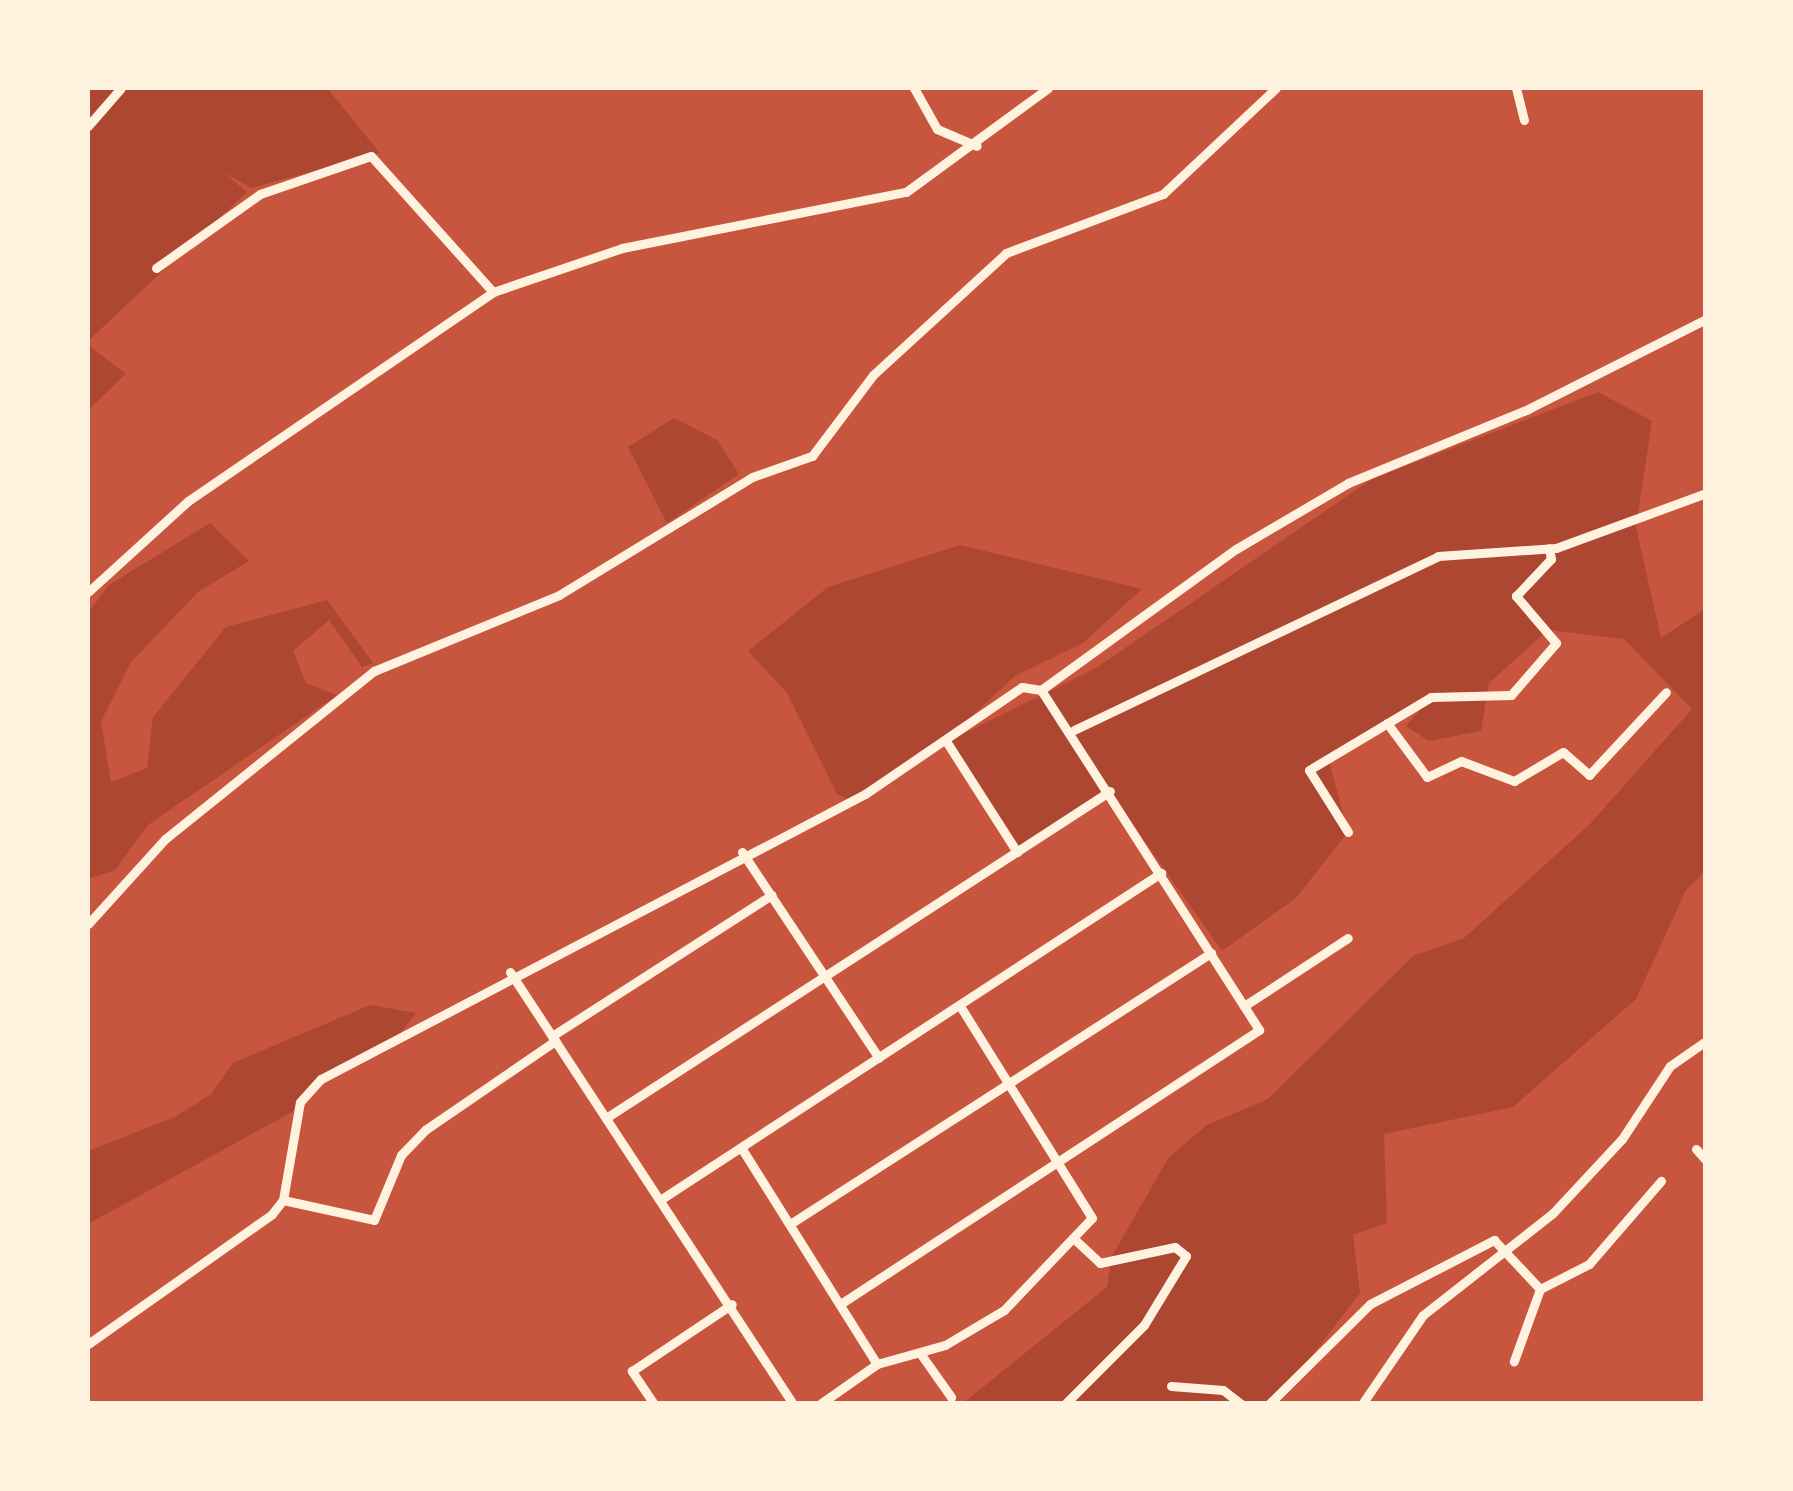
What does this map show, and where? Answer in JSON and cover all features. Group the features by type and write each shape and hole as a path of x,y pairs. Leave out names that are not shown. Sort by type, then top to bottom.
{"street":[{"path":"88,126 121,88"},
{"path":"914,88 937,129 977,146"},
{"path":"88,592 188,501 493,292 622,248 906,192 977,146 1048,88"},
{"path":"88,924 165,840 374,671 559,594 752,477 812,456 873,375 1006,253 1163,194 1276,88"},
{"path":"1516,88 1524,120"},
{"path":"156,268 260,194 371,156 493,292"},
{"path":"1041,690 1236,549 1348,482 1528,409 1706,319"},
{"path":"1074,730 1438,556 1550,548 1706,493"},
{"path":"1348,832 1309,770 1431,697 1512,696 1556,643 1516,596 1551,559 1550,548"},
{"path":"88,1344 283,1200 300,1102 320,1079 510,972 742,852 865,794 1022,687 1041,690 1074,730 1258,1030 842,1304"},
{"path":"1387,723 1427,778 1462,761 1514,781 1563,752 1589,775 1666,692"},
{"path":"946,741 1016,852"},
{"path":"609,1116 826,972 1110,792"},
{"path":"742,852 826,972 879,1058"},
{"path":"663,1198 1161,874"},
{"path":"283,1200 374,1220 402,1155 424,1130 554,1038 772,895"},
{"path":"1244,1006 1348,938"},
{"path":"790,1224 1211,953"},
{"path":"510,972 663,1198 793,1404"},
{"path":"820,1404 878,1364 920,1352 1004,1310 1092,1218 960,1006"},
{"path":"1362,1404 1422,1315 1594,1173 1670,1066 1706,1040"},
{"path":"742,1149 878,1364"},
{"path":"1696,1149 1706,1160"},
{"path":"1514,1361 1540,1289 1589,1264 1661,1182"},
{"path":"1066,1404 1144,1325 1186,1256 1175,1247 1100,1264 1073,1238"},
{"path":"1269,1404 1370,1304 1494,1240 1540,1289"},
{"path":"654,1404 632,1370 732,1304"},
{"path":"920,1352 951,1397"},
{"path":"1171,1386 1223,1390 1241,1404"}],"shaded area":[{"path":"88,88 327,88 380,153 251,188 223,172 247,192 88,341"},
{"path":"88,345 126,374 88,410"},
{"path":"1598,392 1652,421 1636,527 1661,638 1705,609 1705,872 1686,890 1636,999 1513,1107 1384,1134 1387,1223 1353,1235 1360,1293 1276,1403 963,1403 1107,1287 1112,1256 1169,1157 1207,1125 1268,1099 1413,956 1464,938 1590,824 1692,709 1624,639 1548,630 1489,683 1481,731 1429,741 1406,726 1428,701 1329,761 1348,832 1296,898 1222,951 1110,792 1019,847 947,742 1096,668 1372,479"},
{"path":"674,418 717,440 739,474 667,523 628,447"},
{"path":"210,523 249,561 198,592 131,662 101,721 111,782 147,768 153,717 226,627 327,600 373,663 362,667 329,620 293,651 306,683 337,695 148,825 115,870 88,879 88,613 109,585"},
{"path":"960,545 1142,589 1083,643 1015,676 943,743 848,799 837,794 787,693 748,651 828,587"},
{"path":"370,1005 416,1013 390,1047 313,1088 292,1112 88,1224 88,1151 175,1117 211,1094 233,1063"}]}
